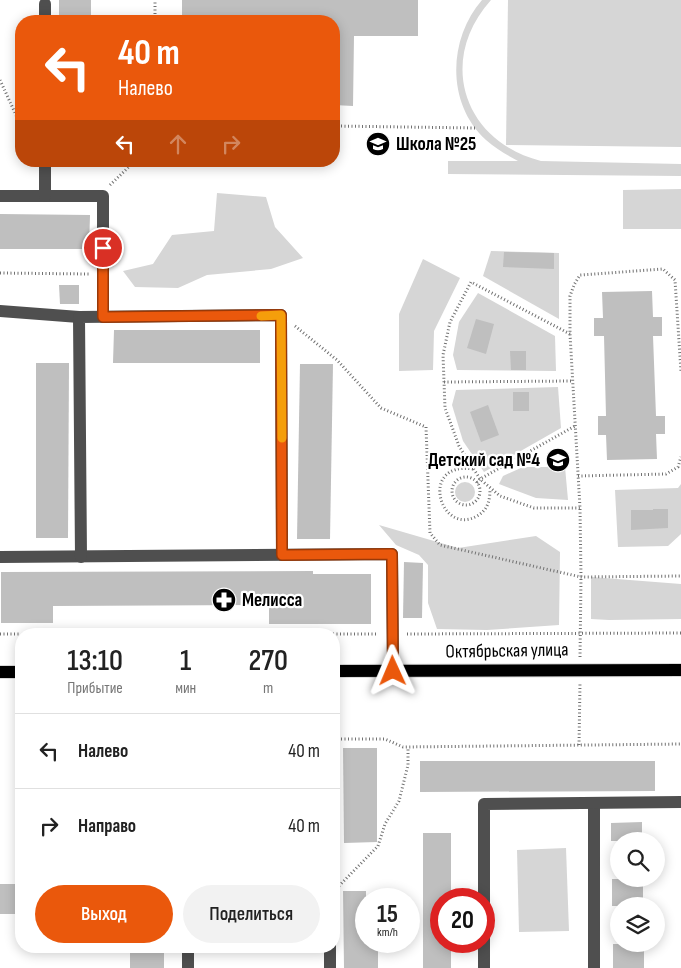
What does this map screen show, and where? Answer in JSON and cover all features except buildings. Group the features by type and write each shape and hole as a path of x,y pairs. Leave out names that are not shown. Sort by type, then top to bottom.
{"main road":[{"name":"Октябрьская улица","path":"340,671 681,670"},
{"path":"0,672 15,672"}],"lane":[{"path":"46,4 46,15"},
{"path":"45,167 45,196"},
{"path":"0,196 103,196 103,317"},
{"path":"0,310 79,317 281,315 282,555"},
{"path":"79,317 81,556"},
{"path":"0,557 392,554 393,671"},
{"path":"484,968 484,804 681,802"},
{"path":"594,803 594,968"},
{"path":"188,953 188,968"},
{"path":"330,953 330,968"}],"path":[{"path":"155,0 155,15"},
{"path":"0,80 15,113"},
{"path":"340,126 476,128"},
{"path":"100,196 129,167"},
{"path":"578,745 582,577 580,508 572,381 570,296 580,275 664,269 675,280 681,372"},
{"path":"0,273 93,274"},
{"path":"570,334 471,282 450,322 443,355 445,408 459,446 474,469 479,481 480,493 476,502 467,506 457,503 452,495 453,486 459,478 469,478 479,481 500,496 534,508 580,508"},
{"path":"281,315 337,360 381,408 426,427 430,533 440,545 582,577 681,576"},
{"path":"444,382 572,381"},
{"path":"479,481 575,426"},
{"path":"578,476 666,474 678,467 681,457"},
{"path":"474,469 463,467 452,470 444,478 439,488 440,500 445,510 454,516 465,519 476,517 485,510 490,500 490,489"},
{"path":"0,634 15,634"},
{"path":"340,739 385,739 403,747 681,744"},
{"path":"340,885 378,846 385,824 399,802 408,765 408,747"}],"shaded area":[{"path":"482,0 491,0 474,23 465,48 463,72 467,96 477,117 493,136 514,151 541,161 681,164 681,176 448,174 448,161 518,161 486,140 473,125 464,108 458,90 456,71 463,33 471,16"},
{"path":"508,0 681,0 681,147 506,145"},
{"path":"681,189 681,229 623,229 623,190"},
{"path":"217,193 266,197 275,227 303,258 271,269 207,275 178,288 135,287 123,271 153,264 172,235 214,231"},
{"path":"491,251 559,253 559,319 483,276"},
{"path":"423,259 460,278 434,331 433,370 399,371 399,314"},
{"path":"478,293 555,336 556,371 457,370 453,355 459,322"},
{"path":"558,387 561,428 484,472 463,441 452,405 456,390"},
{"path":"523,467 565,467 568,500 536,498 499,484 503,476"},
{"path":"465,482 472,485 475,492 472,499 465,502 458,499 455,492 458,485"},
{"path":"681,484 681,534 668,546 618,547 615,490 678,488"},
{"path":"379,525 458,548 536,536 560,552 559,625 487,630 437,629 428,603 428,565 419,555 396,545"},
{"path":"591,577 681,584 681,619 591,619"},
{"path":"566,848 569,931 519,932 517,850"}],"slow traffic":[{"path":"261,316 281,315 282,438"}],"place":[{"name":"Школа №25","path":"378,144"},
{"name":"Детский сад №4","path":"558,460"},
{"name":"Мелисса","path":"224,600"}],"route":[{"path":"103,248 103,317 281,315 282,555 392,554 393,671"}]}
